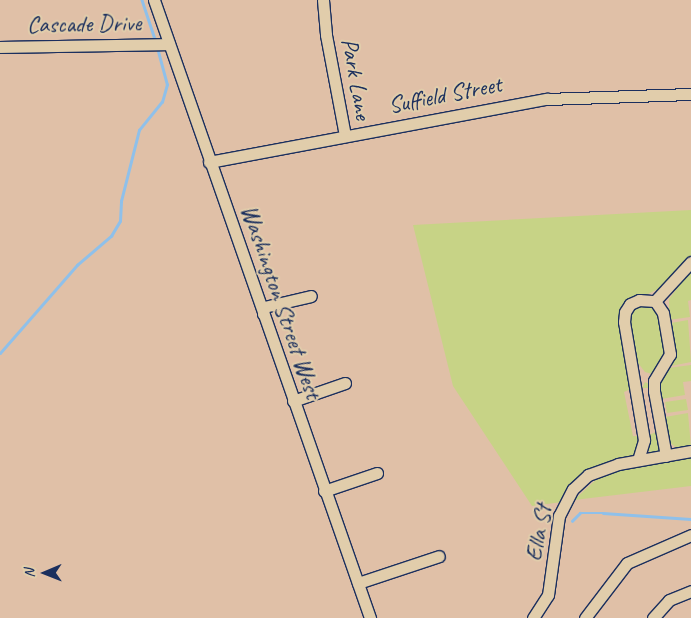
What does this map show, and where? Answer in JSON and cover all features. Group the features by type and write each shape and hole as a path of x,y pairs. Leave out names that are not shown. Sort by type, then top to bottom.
{"street":[{"name":"Washington Street West","path":"154,0 324,492 370,618"},
{"name":"Park Lane","path":"323,0 326,35 345,136"},
{"name":"Cascade Drive","path":"0,47 169,44"},
{"name":"Suffield Street","path":"209,162 547,98 691,94"},
{"path":"655,302 691,262"},
{"path":"263,314 264,306 311,296"},
{"path":"638,460 644,440 632,372 625,312 630,304 640,300 655,302 664,313 670,354 654,381 666,456"},
{"path":"632,372 654,381"},
{"path":"293,401 345,383"},
{"name":"Ella St","path":"533,618 548,595 558,523 567,497 580,482 597,470 638,460 691,451"},
{"path":"324,492 377,473"},
{"path":"585,618 627,563 691,536"},
{"path":"358,583 439,556"},
{"path":"653,618 669,600 691,591"}],"green space":[{"path":"691,210 691,260 666,285 626,305 631,389 624,392 633,436 639,436 640,448 633,457 618,459 562,502 532,506 453,386 413,225"},
{"path":"691,270 691,300 688,301 690,317 669,320 669,299"},
{"path":"640,304 656,306 666,349 652,374 645,372 634,358 628,321 631,310"},
{"path":"688,320 691,362 671,366 674,356 671,323"},
{"path":"691,365 691,381 683,382 685,395 661,399 659,382 668,368"},
{"path":"645,382 649,384 660,450 659,453 649,452 649,435 656,432 648,388 642,388"},
{"path":"686,399 688,410 667,413 665,402"},
{"path":"688,413 691,447 677,448 669,442 665,417"},
{"path":"691,457 691,486 574,500 600,476 620,469"}],"waterway":[{"path":"142,0 156,42"},
{"path":"0,353 77,265 111,236 120,221 121,201 139,130 162,102 167,85 157,47"},
{"path":"572,521 580,513 691,519"}]}
